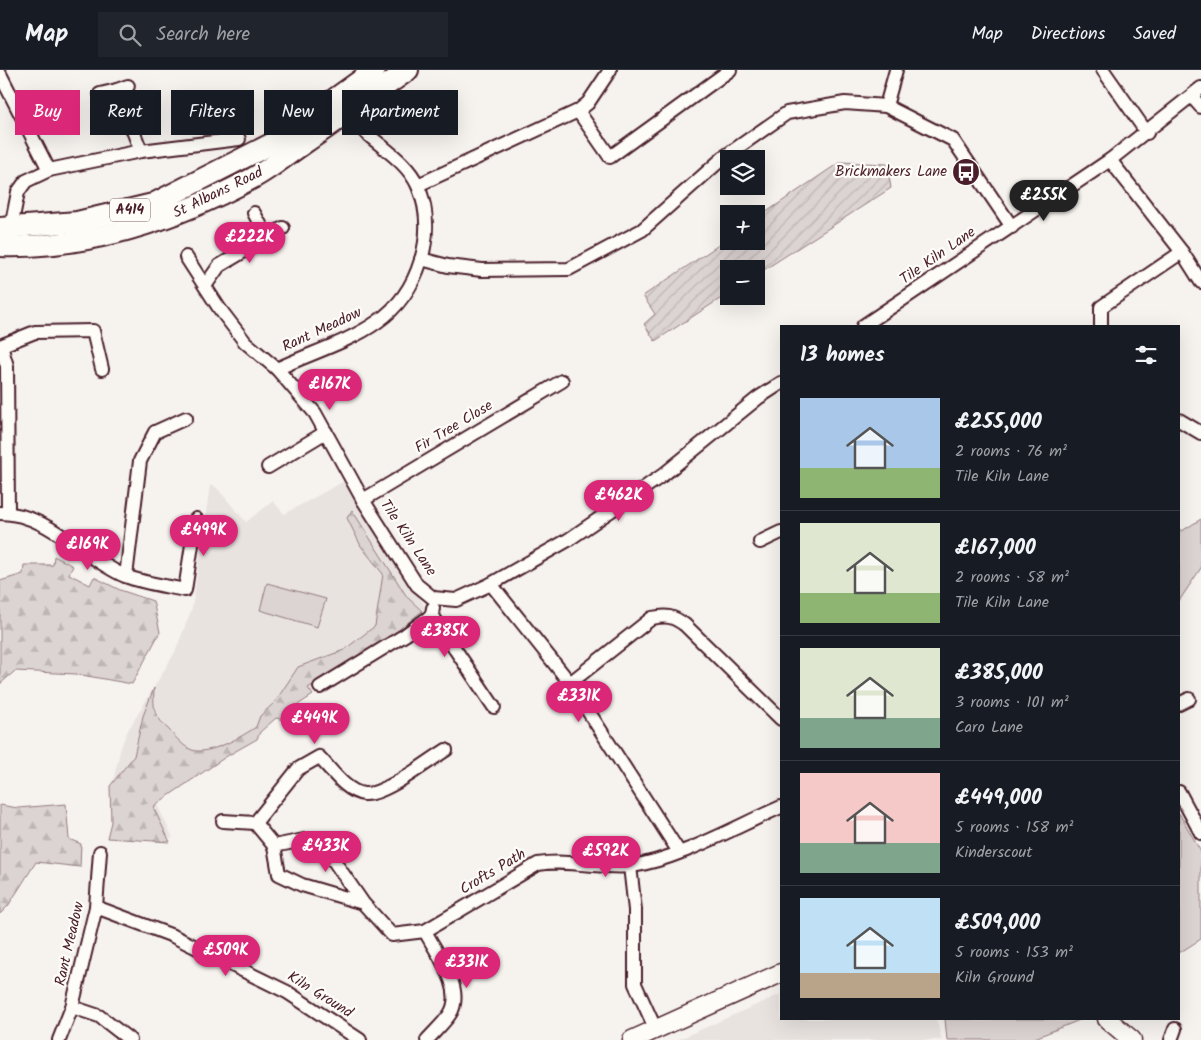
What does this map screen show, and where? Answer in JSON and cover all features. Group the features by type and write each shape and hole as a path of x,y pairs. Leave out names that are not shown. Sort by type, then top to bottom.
{"main road":[{"name":"St Albans Road","path":"332,100 375,70"},
{"name":"St Albans Road","path":"380,90 408,70"},
{"name":"St Albans Road","path":"0,246 77,242 117,234 158,221 254,178 342,117"},
{"name":"St Albans Road","path":"6,228 77,222 153,204 258,152 282,135"}],"street":[{"path":"418,185 578,111 588,103 610,70"},
{"path":"578,111 610,157 730,70"},
{"path":"886,106 896,70"},
{"path":"1102,70 1147,133"},
{"path":"0,74 50,170"},
{"path":"1196,92 1201,107"},
{"name":"Tile Kiln Lane","path":"865,325 1110,160 1147,133 1196,92"},
{"name":"Rant Meadow","path":"332,100 342,108"},
{"path":"421,259 448,266 482,270 569,269 642,230 724,157 786,113 845,104 886,106 953,140 1012,227"},
{"path":"136,135 141,152"},
{"name":"Rant Meadow","path":"277,368 350,337 377,322 392,309 408,290 421,259 426,221 418,185 399,160 369,135"},
{"path":"6,228 18,192 26,181 50,170 141,152 239,139"},
{"path":"1110,160 1182,252 1201,282"},
{"path":"254,214 268,237"},
{"path":"206,286 219,266 283,228"},
{"path":"1101,325 1101,307 1182,252"},
{"name":"Tile Kiln Lane","path":"186,257 245,342 277,368 302,396 326,432 363,500 417,585 433,598 456,600 491,584 568,540 663,475 758,398 780,384"},
{"path":"102,369 93,330 35,332 0,346 7,366 4,513 39,522 90,556 126,576 185,590 196,519"},
{"name":"Fir Tree Close","path":"363,500 562,381"},
{"path":"126,576 140,460 155,432 186,418"},
{"path":"1180,421 1201,433"},
{"path":"268,467 326,432"},
{"path":"760,542 780,532"},
{"path":"491,584 570,683 679,852"},
{"path":"433,598 432,614 494,707"},
{"path":"320,687 405,635 432,614"},
{"path":"570,683 652,618 674,617 685,625 780,718"},
{"path":"255,823 298,769 320,757 346,786 364,794 382,790 446,750"},
{"path":"1180,794 1201,833"},
{"name":"Crofts Path","path":"274,846 304,840 334,861 363,903 392,935 425,932 538,864 556,861 630,866 654,861 679,852 780,806"},
{"path":"223,821 255,823 274,846 279,874 302,885 363,903"},
{"name":"Rant Meadow","path":"59,1040 72,1007 96,907 100,852"},
{"path":"630,866 635,910 636,984 655,1028"},
{"name":"Kiln Ground","path":"96,907 173,936 287,992 360,1040"},
{"path":"425,932 450,978 456,997 451,1013 427,1040"},
{"path":"632,1040 655,1028 780,973"},
{"path":"72,1007 99,1016 130,1040"},
{"path":"1108,1020 1132,1040"}],"shaded area":[{"path":"346,480 429,613 299,702 150,797 158,806 173,838 110,833 112,785 121,747 127,732 175,652 192,608 210,485 216,487 246,522 273,501 284,514"},
{"path":"780,994 780,1020 936,1020 942,1040 677,1040"}],"green space":[{"path":"840,162 887,164 891,188 765,269 765,260 720,260 720,299 655,341 644,324 655,314 643,296 720,244 720,250 765,250 765,213"},
{"path":"352,510 407,597 422,611 399,630 308,688 313,695 296,706 284,720 276,718 260,732 257,739 227,756 155,805 154,809 170,842 107,838 111,822 110,786 134,756 143,716 154,688 154,708 156,713 180,742 192,750 199,751 216,748 256,727 260,716 275,702 298,667 344,650 375,626 383,574 361,546 347,518"},
{"path":"1201,519 1201,568 1180,600 1180,530 1182,531"},
{"path":"54,556 73,566 69,574 90,585 94,577 120,590 153,601 160,632 132,684 76,674 15,671 0,684 0,581 23,574 24,565 53,565"},
{"path":"267,583 326,599 317,627 260,610"},
{"path":"66,804 69,839 81,844 80,867 36,862 8,906 0,914 0,805 18,808"},
{"path":"1180,815 1201,852 1201,939 1180,952"},
{"path":"945,1020 1080,1020 1030,1040 947,1040"}],"place":[{"name":"Brickmakers Lane","path":"966,172"}]}
